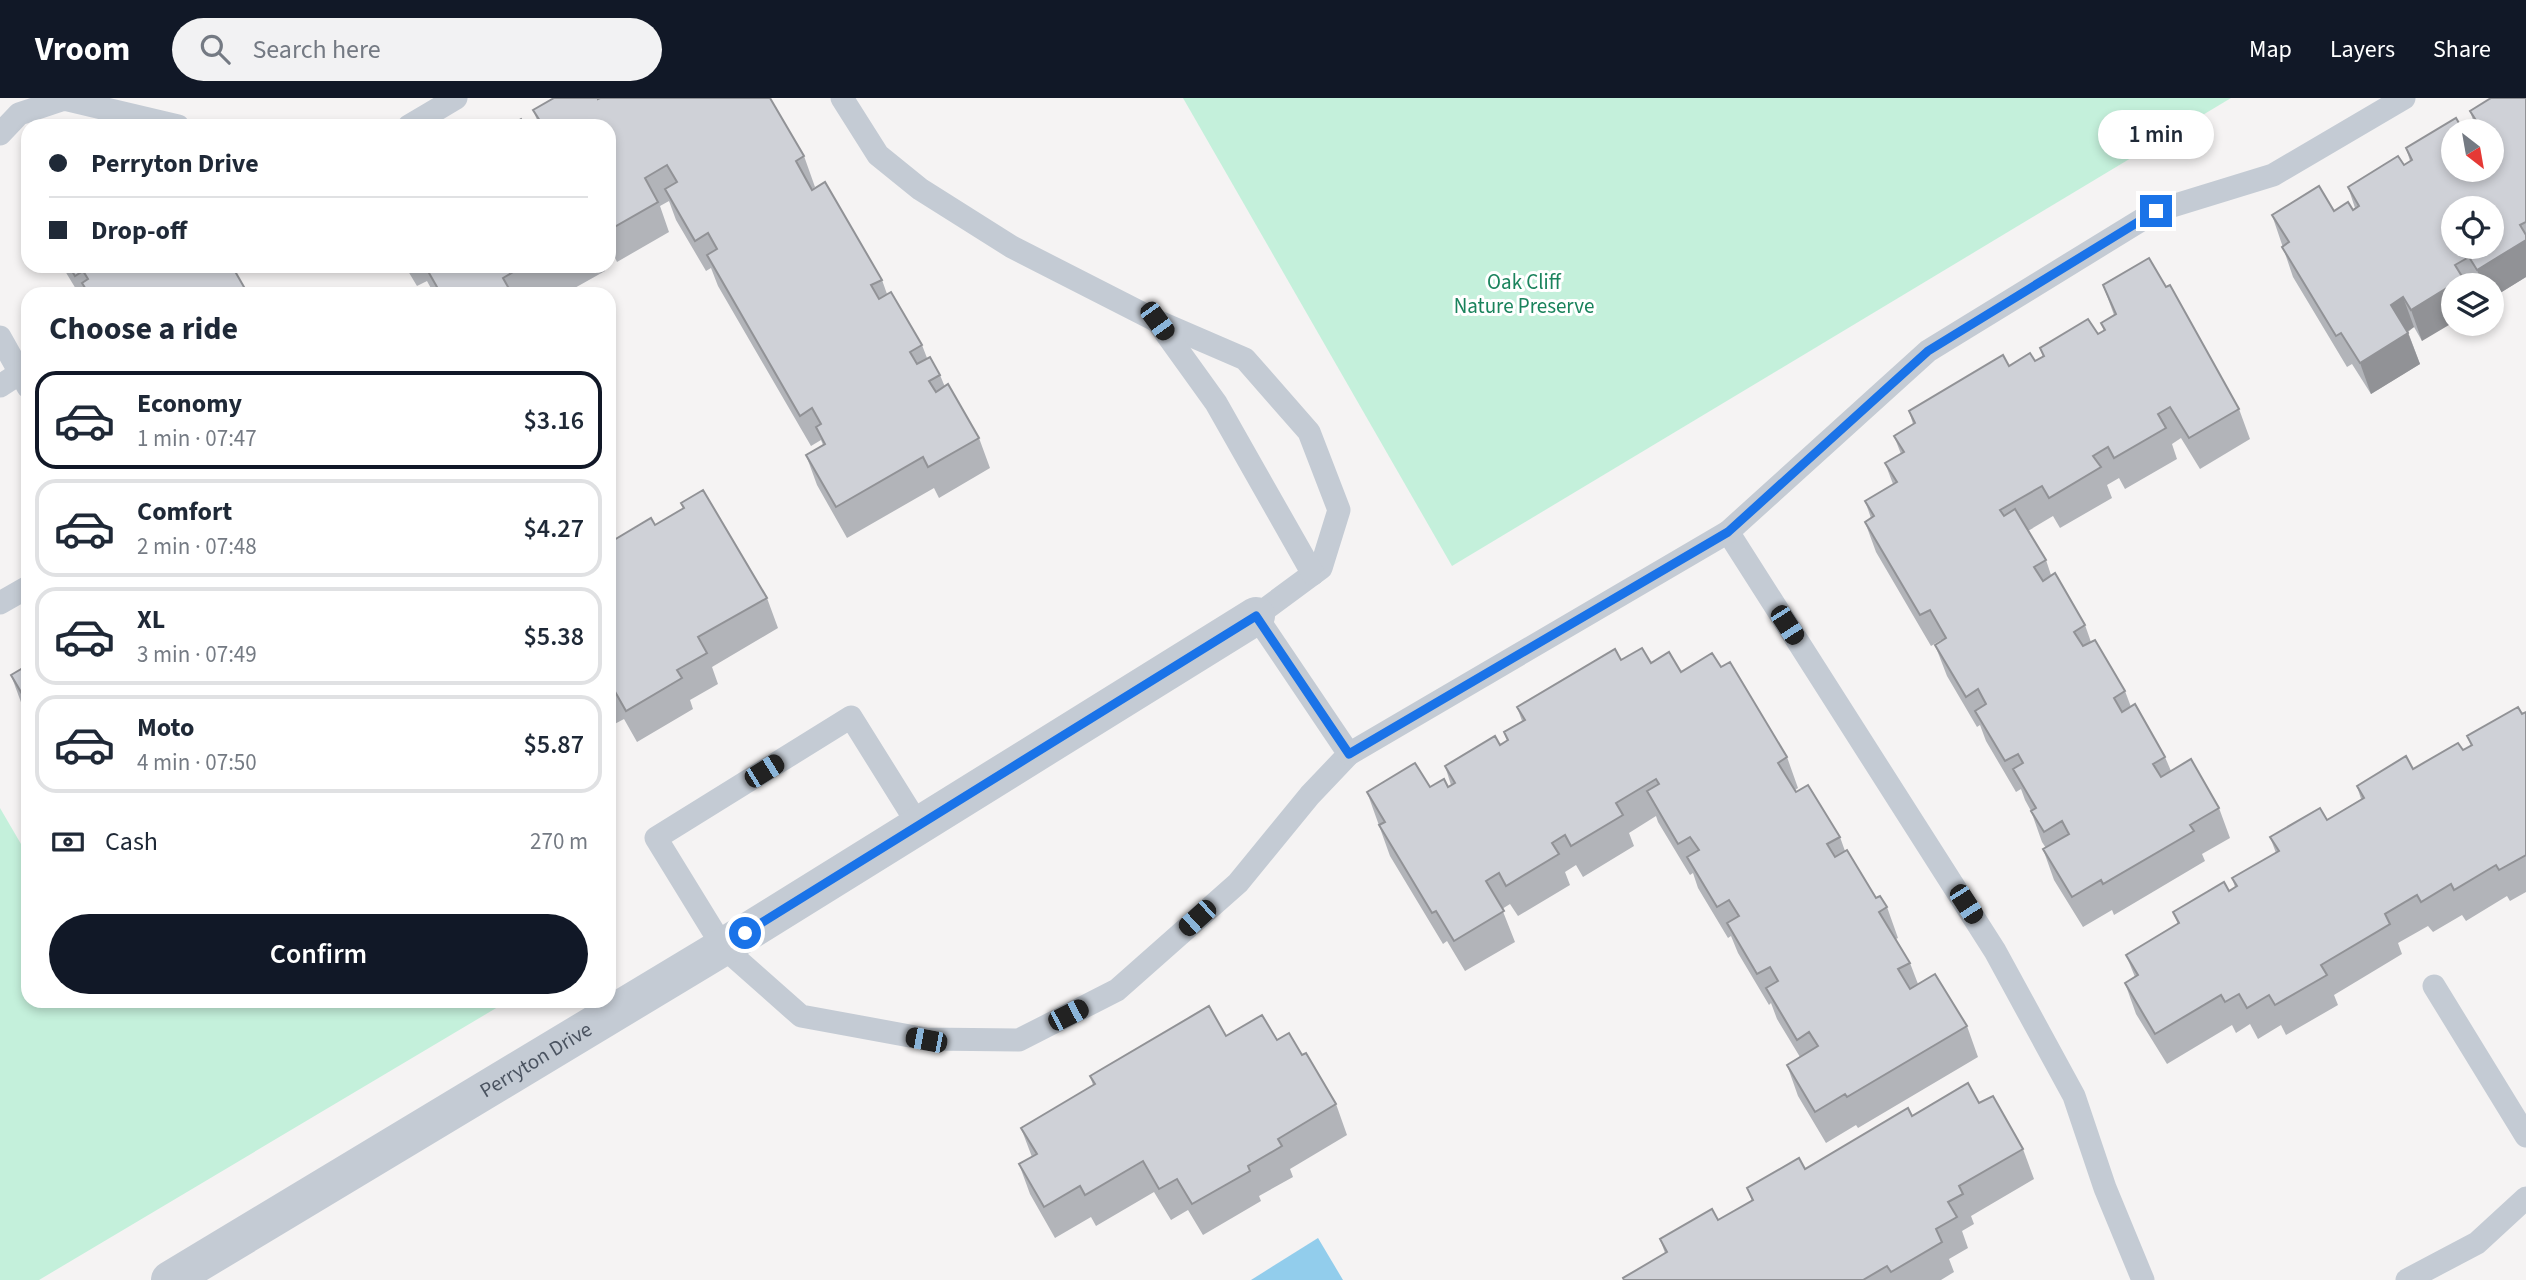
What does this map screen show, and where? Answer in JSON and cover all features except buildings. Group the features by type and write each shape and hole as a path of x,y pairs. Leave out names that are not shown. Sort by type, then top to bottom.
{"street":[{"name":"Perryton Drive","path":"170,1280 723,947 1256,616"}],"lane":[{"path":"421,119 456,98"},
{"path":"842,98 878,155 920,189 1012,247 1157,321 1245,359 1309,432 1339,510 1321,568 1256,616 1349,754"},
{"path":"919,825 851,717 656,838 723,947 801,1016 926,1040 1019,1040 1117,990 1237,883 1310,795 1349,754 1728,532 1928,351 2156,211 2273,175 2404,98"},
{"path":"0,134 19,114 64,99 148,119"},
{"path":"1157,321 1216,403 1313,574"},
{"path":"0,337 21,375"},
{"path":"0,386 21,381"},
{"path":"1728,532 1995,951 2074,1096 2105,1188 2143,1280"},
{"path":"0,603 21,591"},
{"path":"2434,986 2526,1136"},
{"path":"2407,1280 2477,1243 2526,1198"}],"green space":[{"name":"Oak Cliff Nature Preserve","path":"1183,98 2231,98 1452,566"},
{"path":"0,808 21,844 21,1008 496,1008 39,1280 0,1280"}],"water":[{"path":"1318,1238 1343,1280 1251,1280"}],"route":[{"path":"745,933 1256,616 1349,754 1728,532 1928,351 2156,211"}]}
